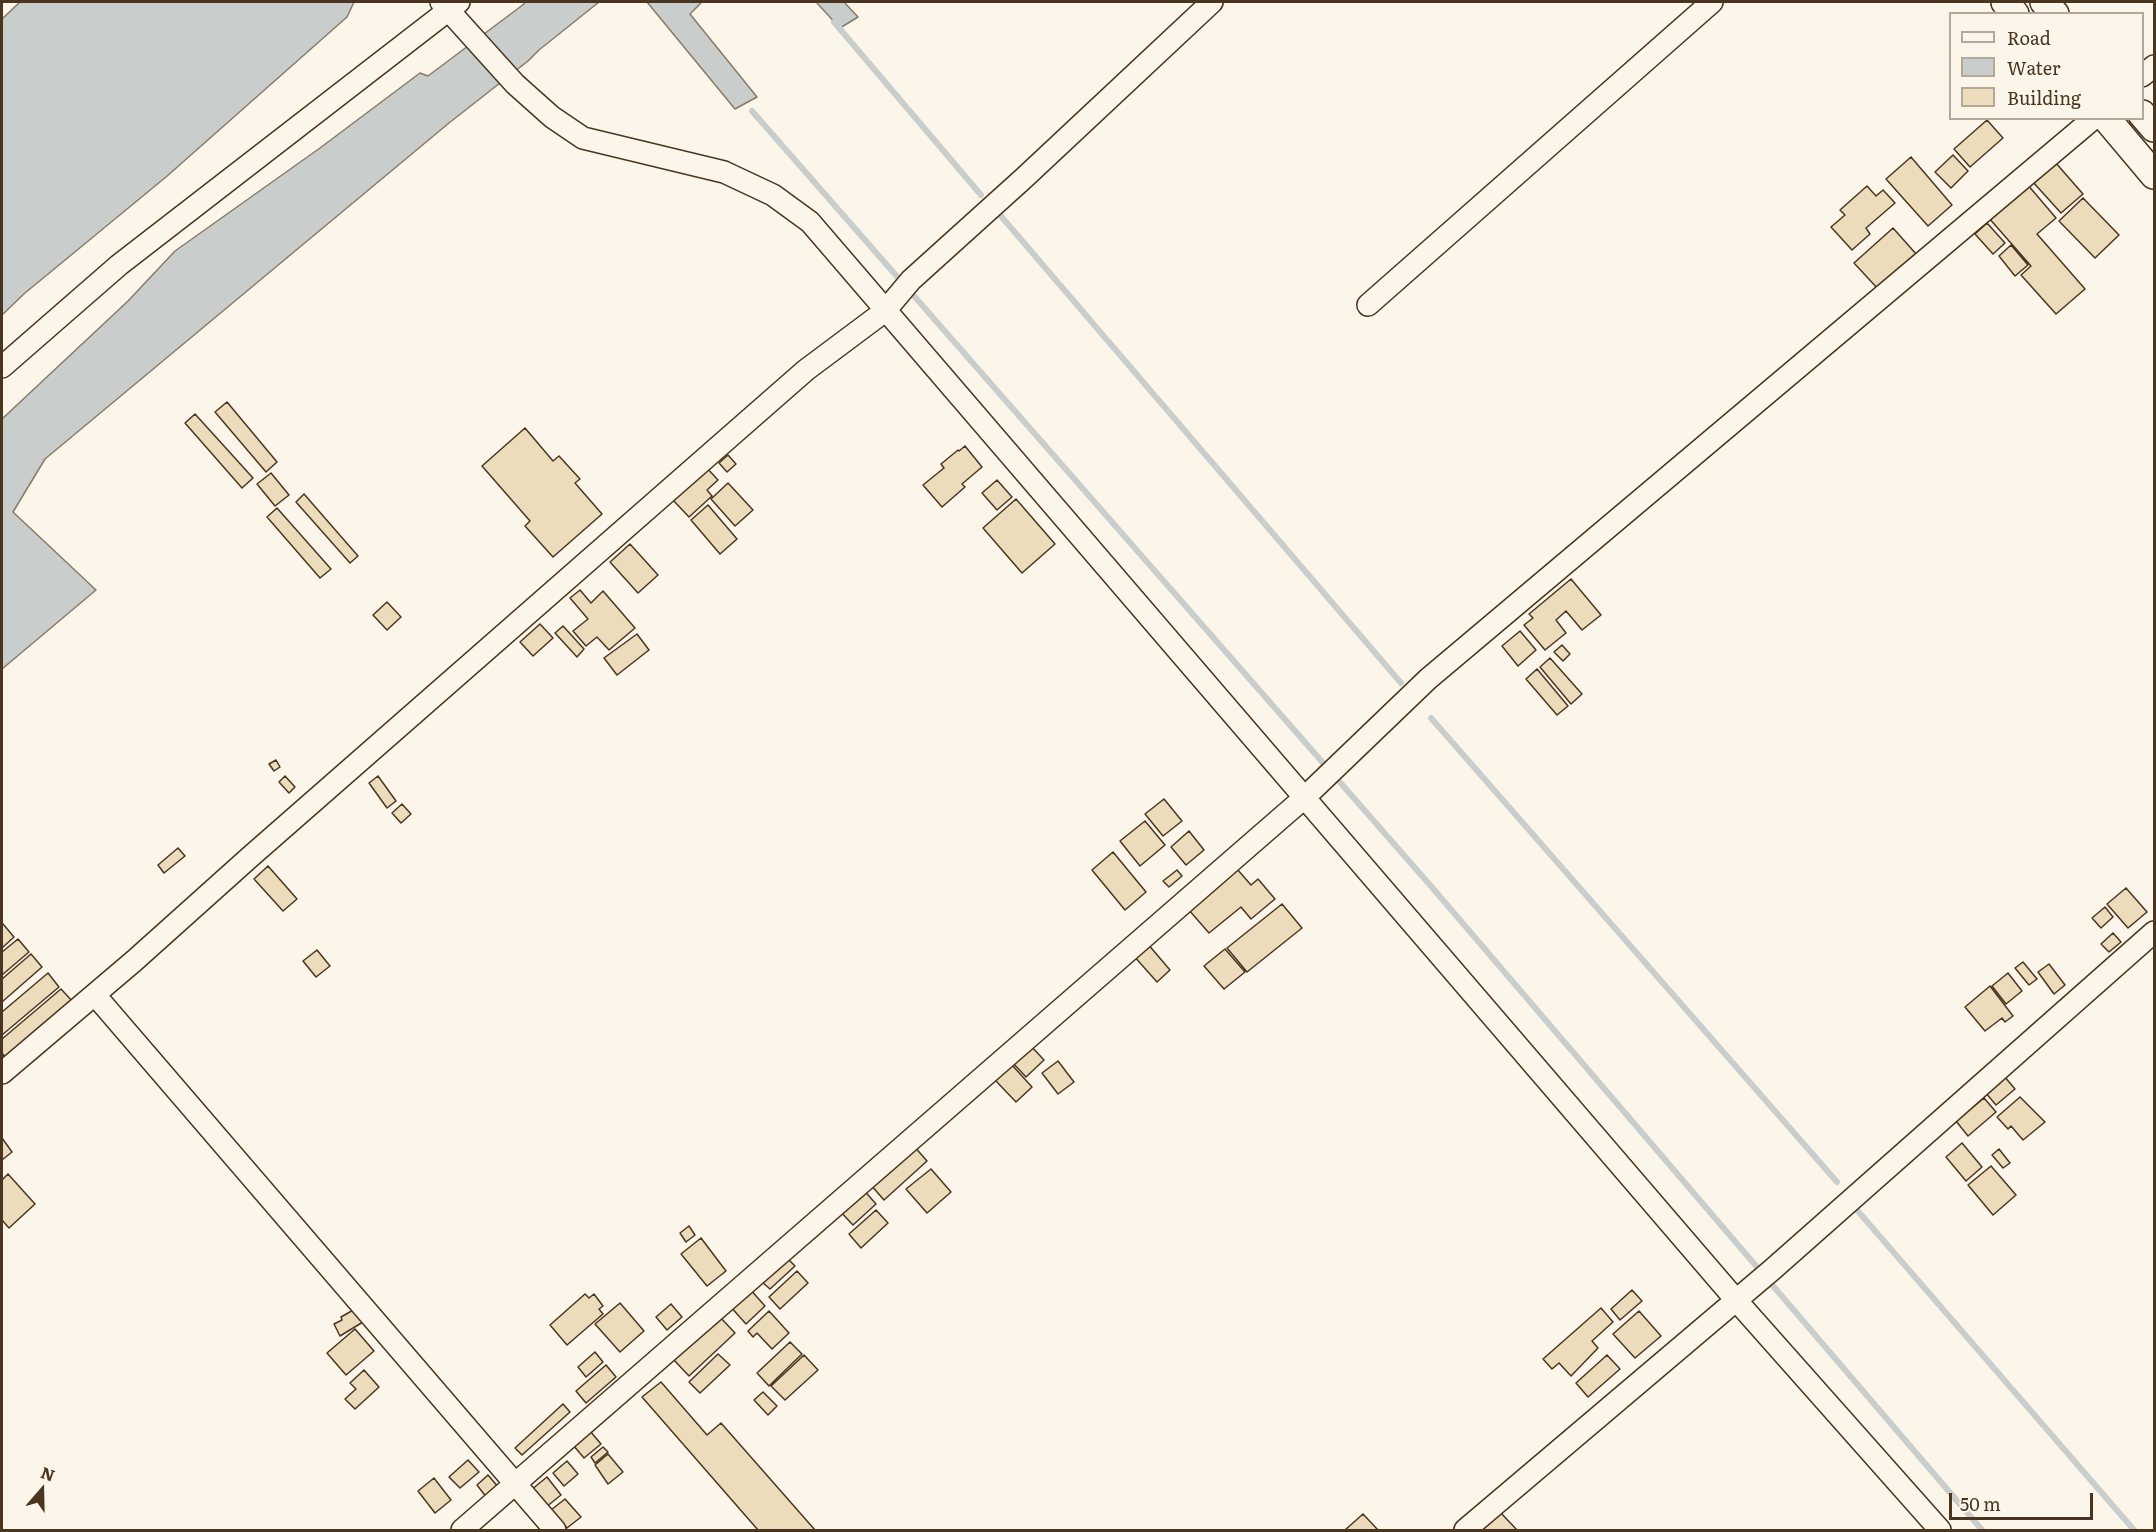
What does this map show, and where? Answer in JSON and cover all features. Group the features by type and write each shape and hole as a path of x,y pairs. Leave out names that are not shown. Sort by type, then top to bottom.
{"main road":[{"path":"2144,116 2154,128"},
{"path":"2108,120 2154,175"}],"street":[{"path":"2,1073 95,995 806,370 885,311 911,280 1212,2"},
{"path":"1368,305 1712,2"},
{"path":"2,367 119,265 450,5 474,39 515,84 552,117 583,138 724,172 773,195 810,222 1304,798 1740,1296 1940,1530"},
{"path":"462,1530 1304,798 1428,680 2092,120"},
{"path":"1465,1530 1773,1269 2154,932"},
{"path":"95,995 555,1530"}],"water":[{"path":"20,2 354,2 347,17 166,177 25,293 2,315 2,19"},
{"path":"524,2 599,2 449,123 45,459 13,512 96,590 2,669 2,419 128,301 175,251 320,148 420,73 428,76"},
{"path":"647,2 702,2 690,14 757,97 735,109"},
{"path":"816,2 844,2 858,17 840,28"}],"building":[{"path":"1987,120 2003,138 1970,167 1954,149"},
{"path":"1953,155 1968,171 1951,188 1935,172"},
{"path":"1911,157 1952,205 1928,226 1886,179"},
{"path":"2055,162 2083,194 2061,213 2032,181"},
{"path":"2027,184 2056,218 2037,234 2085,289 2056,314 2021,275 2031,266 1988,217"},
{"path":"1867,186 1876,196 1883,190 1895,203 1866,228 1870,234 1852,250 1831,227 1845,215 1840,210"},
{"path":"2083,198 2119,235 2095,258 2059,221"},
{"path":"1987,223 2005,243 1993,254 1975,234"},
{"path":"1893,228 1917,255 1879,290 1854,263"},
{"path":"2011,245 2028,265 2015,276 1999,256"},
{"path":"227,402 277,462 266,472 215,412"},
{"path":"195,414 253,478 242,488 185,423"},
{"path":"525,428 553,461 559,456 580,479 575,483 602,514 553,557 525,526 530,521 482,466"},
{"path":"965,446 982,467 962,484 965,487 942,507 923,485 944,468 941,464"},
{"path":"728,455 736,464 727,472 719,463"},
{"path":"706,467 718,480 707,490 712,496 689,517 672,499"},
{"path":"271,473 289,495 275,506 257,484"},
{"path":"997,480 1012,497 997,510 982,493"},
{"path":"728,483 753,510 735,526 711,499"},
{"path":"304,494 358,556 350,563 296,502"},
{"path":"1016,499 1055,544 1022,573 983,528"},
{"path":"708,505 737,539 720,554 691,520"},
{"path":"277,508 331,569 320,578 267,517"},
{"path":"630,544 658,575 638,593 610,562"},
{"path":"1571,579 1601,615 1582,630 1566,611 1556,620 1566,633 1545,650 1524,625 1533,618 1529,614"},
{"path":"580,590 591,603 603,591 635,628 609,650 597,637 586,646 573,631 588,619 570,598"},
{"path":"387,602 401,617 387,630 373,615"},
{"path":"540,624 553,638 533,656 520,642"},
{"path":"563,626 584,649 577,657 555,633"},
{"path":"1520,631 1536,650 1518,666 1502,646"},
{"path":"637,634 649,650 617,675 604,658"},
{"path":"1562,645 1570,654 1563,661 1554,652"},
{"path":"1550,658 1582,694 1571,704 1540,667"},
{"path":"1537,669 1568,706 1557,715 1526,679"},
{"path":"276,760 280,767 274,771 269,764"},
{"path":"285,776 295,787 289,793 279,782"},
{"path":"378,776 396,801 387,808 369,783"},
{"path":"1164,799 1182,821 1163,836 1145,814"},
{"path":"402,804 411,814 401,823 392,813"},
{"path":"1145,821 1165,845 1140,866 1120,841"},
{"path":"1189,831 1204,850 1186,865 1171,847"},
{"path":"178,848 185,856 164,873 158,865"},
{"path":"1113,852 1146,892 1125,910 1092,870"},
{"path":"268,866 297,899 283,911 254,879"},
{"path":"1237,869 1251,885 1258,879 1275,899 1251,919 1241,907 1209,933 1188,909"},
{"path":"1177,870 1182,876 1169,887 1163,881"},
{"path":"2126,888 2147,912 2128,928 2107,904"},
{"path":"1282,904 1302,928 1247,972 1227,948"},
{"path":"2105,907 2113,917 2101,928 2092,918"},
{"path":"2,925 14,937 2,948"},
{"path":"2113,933 2121,942 2109,952 2101,944"},
{"path":"18,939 29,952 2,975 2,952"},
{"path":"1147,943 1170,970 1157,982 1133,955"},
{"path":"1225,949 1245,972 1224,989 1204,966"},
{"path":"317,950 330,966 316,977 303,961"},
{"path":"31,954 42,967 2,1002 2,979"},
{"path":"2023,962 2037,979 2029,985 2015,968"},
{"path":"2049,964 2065,985 2054,994 2038,972"},
{"path":"48,973 59,987 2,1035 2,1012"},
{"path":"2008,973 2022,991 2006,1004 1992,986"},
{"path":"1990,986 2013,1016 2005,1022 2002,1018 1985,1031 1965,1007"},
{"path":"61,989 73,1002 6,1058 2,1053 2,1039"},
{"path":"1029,1044 1044,1060 1026,1077 1011,1061"},
{"path":"1058,1061 1074,1082 1058,1094 1042,1073"},
{"path":"1012,1065 1032,1087 1016,1102 995,1080"},
{"path":"2004,1076 2015,1089 1996,1105 1985,1092"},
{"path":"2020,1097 2045,1122 2023,1140 2011,1126 2008,1129 1997,1117"},
{"path":"1984,1098 1996,1112 1968,1136 1956,1121"},
{"path":"2,1138 12,1152 2,1160"},
{"path":"1962,1143 1982,1167 1966,1181 1946,1157"},
{"path":"913,1145 927,1161 884,1200 870,1184"},
{"path":"1999,1149 2010,1163 2003,1168 1992,1155"},
{"path":"1991,1166 2016,1195 1993,1215 1968,1185"},
{"path":"931,1169 951,1192 927,1213 906,1189"},
{"path":"8,1174 35,1204 9,1228 2,1220 2,1180"},
{"path":"862,1188 876,1204 853,1225 838,1209"},
{"path":"876,1210 888,1223 861,1248 849,1234"},
{"path":"689,1226 695,1235 686,1242 680,1233"},
{"path":"701,1238 726,1271 707,1286 681,1254"},
{"path":"786,1257 795,1266 770,1289 761,1281"},
{"path":"797,1271 808,1283 780,1309 769,1297"},
{"path":"748,1287 765,1306 746,1324 729,1305"},
{"path":"1632,1290 1642,1301 1620,1320 1611,1309"},
{"path":"585,1294 589,1298 594,1294 603,1306 599,1309 603,1314 567,1345 550,1325"},
{"path":"620,1303 644,1331 620,1352 595,1324"},
{"path":"671,1304 682,1317 667,1330 656,1317"},
{"path":"1601,1308 1613,1322 1592,1341 1598,1348 1571,1376 1559,1363 1552,1369 1543,1359"},
{"path":"355,1309 363,1322 340,1336 334,1324"},
{"path":"769,1311 789,1333 772,1349 757,1333 753,1337 748,1331"},
{"path":"1639,1311 1661,1336 1635,1358 1613,1334"},
{"path":"719,1316 735,1333 689,1376 673,1359"},
{"path":"355,1329 374,1351 346,1375 327,1353"},
{"path":"790,1342 802,1354 769,1386 757,1373"},
{"path":"595,1352 603,1362 586,1377 578,1367"},
{"path":"718,1354 730,1365 700,1393 689,1382"},
{"path":"804,1355 818,1370 785,1400 771,1386"},
{"path":"1607,1355 1620,1369 1588,1397 1576,1383"},
{"path":"606,1365 616,1377 586,1403 576,1391"},
{"path":"364,1370 379,1387 355,1409 345,1399 356,1389 350,1383"},
{"path":"661,1382 707,1435 721,1423 815,1530 758,1530 642,1397"},
{"path":"763,1392 777,1406 768,1415 754,1400"},
{"path":"563,1404 570,1412 522,1455 515,1448"},
{"path":"590,1431 601,1444 584,1458 573,1445"},
{"path":"603,1447 608,1452 595,1463 591,1457"},
{"path":"608,1454 623,1472 608,1484 595,1465"},
{"path":"468,1460 479,1472 460,1488 449,1477"},
{"path":"567,1461 578,1474 564,1486 553,1473"},
{"path":"488,1475 499,1488 487,1498 477,1485"},
{"path":"547,1477 561,1495 546,1507 531,1490"},
{"path":"434,1478 451,1500 435,1513 418,1491"},
{"path":"565,1499 581,1517 567,1528 551,1510"},
{"path":"1500,1512 1517,1530 1480,1530"},
{"path":"1363,1514 1378,1530 1345,1530"}],"waterway":[{"path":"834,22 981,195"},
{"path":"752,111 1430,885 1982,1530"},
{"path":"1000,215 1401,683"},
{"path":"1431,718 1837,1182"},
{"path":"1857,1210 2134,1530"}]}
